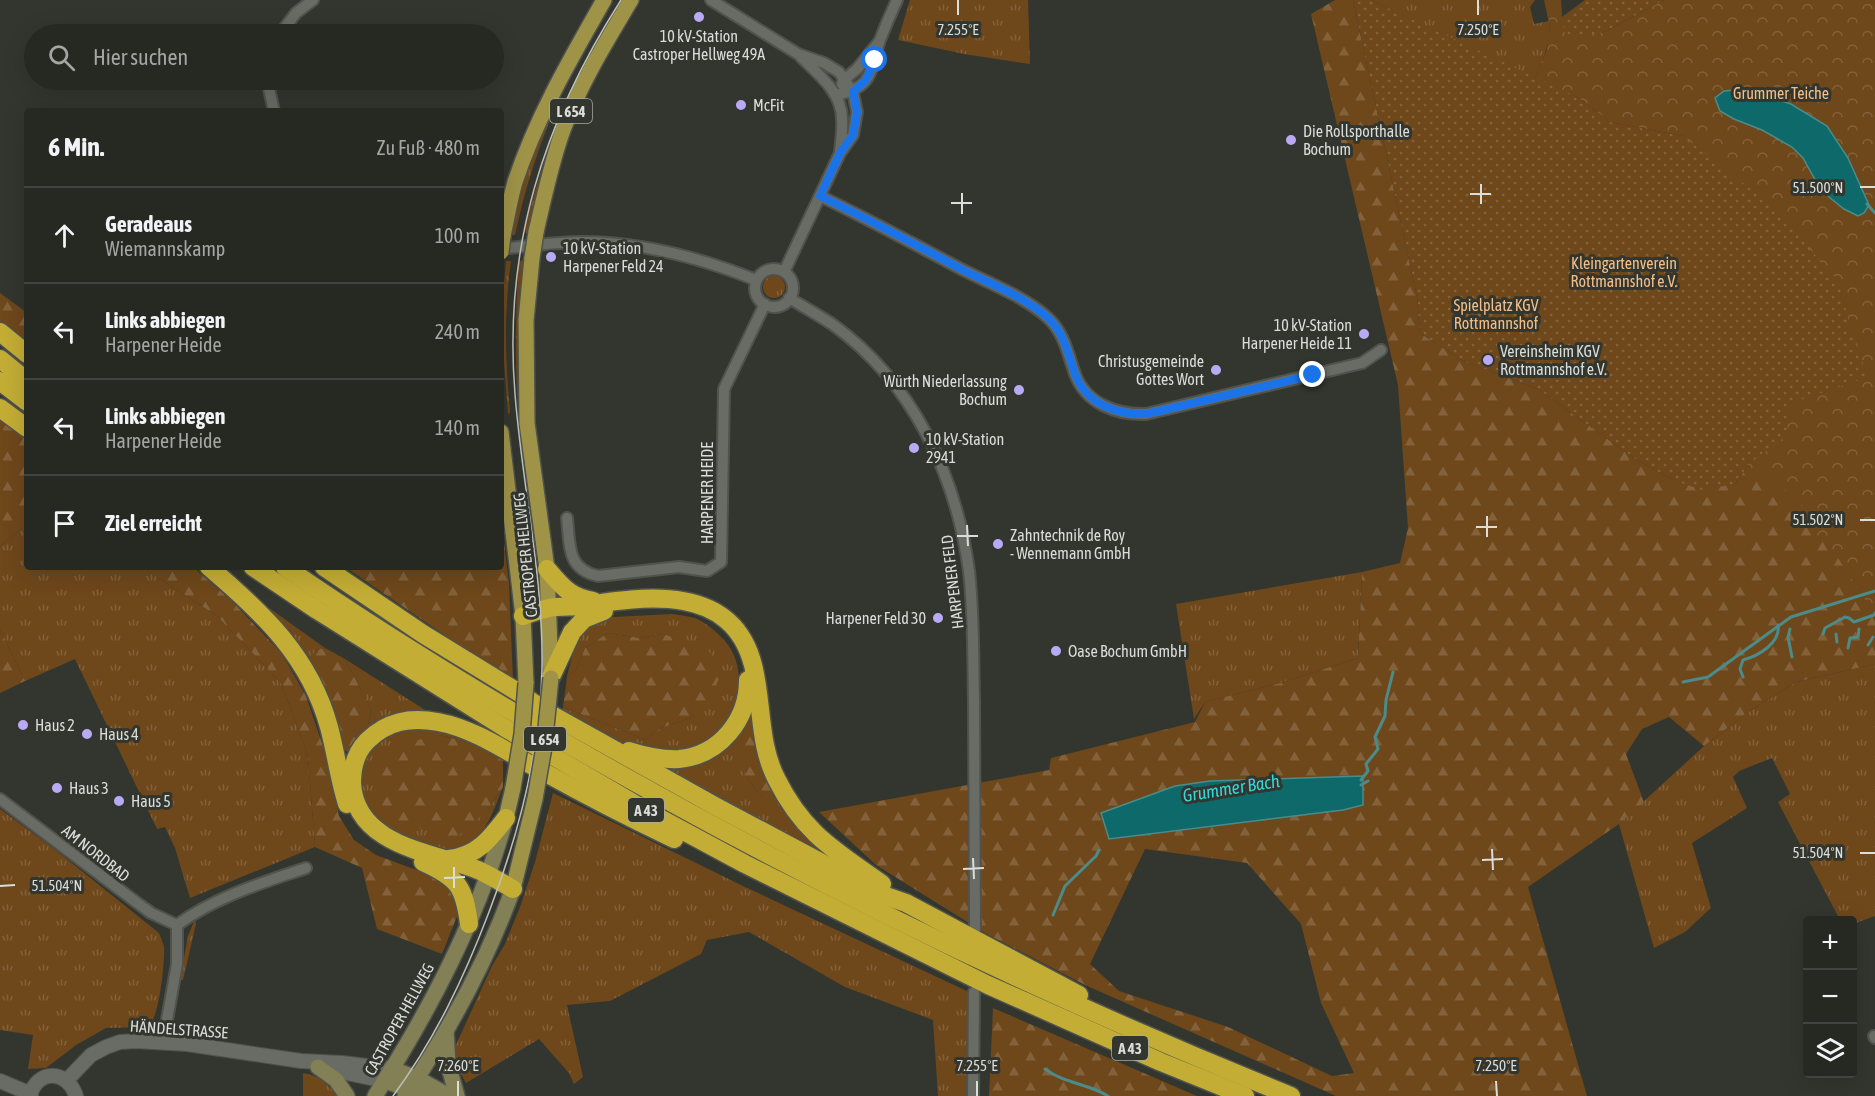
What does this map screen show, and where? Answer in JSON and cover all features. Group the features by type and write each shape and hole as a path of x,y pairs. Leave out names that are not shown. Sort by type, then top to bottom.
{"highway":[{"path":"0,332 24,352"},
{"path":"0,359 24,379"},
{"path":"0,381 24,400"},
{"path":"0,396 24,412"},
{"path":"0,408 24,426"},
{"path":"546,569 567,592 601,606 664,598 686,600 720,614 734,627 744,642 752,663 764,745 776,778 791,807 830,848 906,903"},
{"path":"212,570 237,591 279,634 311,678 330,728 346,804 359,826 380,844 446,874 457,883 467,908 469,924"},
{"name":"A 43","path":"257,570 316,610 505,728 652,814 745,864 981,988 1245,1096"},
{"name":"A 43","path":"290,570 438,667 699,819 916,931 1056,997 1291,1096"},
{"path":"328,570 423,634 523,688 545,705 622,748 650,757 678,759 692,756 707,751 729,734 745,708 748,675 744,658 733,638 702,613 684,607 580,606 523,616"},
{"path":"551,678 572,632 601,606"},
{"path":"523,688 572,727 715,806 880,894 906,903 1065,987 1161,1033 1202,1060"},
{"path":"487,879 475,868 445,860 392,840 378,832 362,814 356,803 352,779 356,759 364,744 379,729 398,721 435,722 467,730 614,810 981,988"},
{"path":"445,860 475,853 506,818"},
{"path":"407,855 513,889"}],"main road":[{"name":"L 654","path":"504,236 515,182 530,145 573,54 604,0"},
{"name":"CASTROPER HELLWEG","path":"410,1087 446,1031 492,943 513,889 535,799 544,747 551,678 546,569 527,423 526,320 532,258 546,186 563,129 590,71 631,0"},
{"name":"CASTROPER HELLWEG","path":"375,1096 438,988 469,924 487,879 513,788 522,734 523,616 504,457"},
{"path":"446,1031 448,1065 457,1096"},
{"name":"HÄNDELSTRASSE","path":"318,1067 336,1080 346,1096"},
{"path":"389,1075 429,1096"},
{"path":"410,1087 449,1096"}],"street":[{"path":"288,24 296,13 313,0"},
{"path":"711,0 798,54 818,73 836,95 841,109 843,119 840,153"},
{"path":"836,95 846,78 857,69 879,41 897,0"},
{"path":"836,95 853,92 866,80 875,60 879,41"},
{"path":"784,272 840,153 853,135 857,122 853,92 846,78 824,63 798,54"},
{"path":"269,90 273,108"},
{"path":"820,196 1011,294 1048,318 1064,340 1076,377 1082,387 1102,405 1117,411 1146,414 1362,363 1380,350"},
{"path":"504,246 584,242 652,248 705,261 756,280"},
{"path":"766,270 784,272 793,288 789,298 781,305 772,307 765,304 757,297 756,280 766,270"},
{"name":"HARPENER FELD","path":"789,298 832,325 892,381 923,426 935,449 951,492 966,549 973,626 975,929"},
{"name":"HARPENER HEIDE","path":"567,518 572,559 586,574 598,576 679,567 707,572 721,562 724,389 765,304"},
{"name":"AM NORDBAD","path":"0,799 151,913 177,925"},
{"path":"163,1042 177,964 177,925 195,912 256,885 306,868"},
{"path":"973,1096 981,988"},
{"name":"HÄNDELSTRASSE","path":"66,1080 91,1054 120,1042 163,1042 301,1061 327,1062 389,1075"},
{"name":"HÄNDELSTRASSE","path":"301,1061 318,1067 389,1075"},
{"path":"0,1081 30,1095 39,1080 57,1076 66,1080 73,1087 76,1096"}],"green space":[{"path":"612,0 557,104 533,168 515,235 510,235 527,173 550,113 578,55"},
{"path":"910,0 1028,0 1030,64 964,54 898,40"},
{"path":"1335,0 1353,0 1417,297 1420,333 1463,361 1538,389 1634,458 1673,480 1735,484 1750,463 1875,11 1875,664 1796,682 1748,712 1704,746 1669,717 1642,729 1626,754 1644,802 1619,824 1528,887 1587,1096 1336,1096 1085,985 985,933 876,865 819,812 1049,770 1051,758 1195,722 1205,702 1280,683 1358,658 1362,572 1400,563 1408,528 1398,385 1311,14","holes":["1145,849 1247,863 1301,924 1321,1003 1354,1073 1332,1076 1228,1027 1119,991 1090,964"]},
{"name":"Kleingartenverein Rottmannshof e.V.","path":"1353,0 1371,0 1554,86 1579,98 1610,122 1683,136 1771,205 1839,282 1851,331 1868,377 1788,404 1787,435 1750,463 1735,484 1702,490 1673,480 1634,458 1538,389 1463,361 1420,333 1417,297"},
{"path":"1371,0 1535,0 1530,7 1534,24 1549,21 1549,36 1544,58 1535,78"},
{"name":"Grummer Teiche","path":"1544,0 1561,0 1562,17 1604,32 1664,0 1875,0 1875,615 1827,541 1818,537 1800,501 1772,480 1747,469 1750,463 1787,435 1788,404 1868,377 1851,331 1683,136 1610,122 1579,98 1535,78 1547,49 1550,27"},
{"path":"1585,0 1664,0 1604,32 1566,40 1562,17"},
{"path":"594,49 530,233 526,233 525,228 533,197 553,138"},
{"path":"526,258 520,412 518,412 516,337 518,281 519,262"},
{"path":"506,261 511,261 506,316 510,410 508,414 504,361"},
{"path":"774,276 782,279 785,287 782,295 774,298 766,295 763,287 766,279"},
{"path":"0,293 24,311 24,339 0,322"},
{"path":"0,419 24,438 24,526 0,546"},
{"path":"24,526 24,570 147,570 217,616 281,683 308,756 315,847 190,898 175,848 165,827 157,829 75,659 25,681 0,629 0,546"},
{"path":"504,543 509,583 513,682 349,570 504,570"},
{"path":"147,570 196,570 234,603 282,654 306,696 330,767 339,816 354,840 376,855 435,877 451,891 458,914 442,954 377,929 362,868 315,847 308,756 281,683 217,616"},
{"path":"1362,572 1358,658 1280,683 1205,702 1194,719 1176,604"},
{"path":"258,600 325,648 315,650 314,672"},
{"path":"672,614 695,618 703,622 721,637 733,653 739,678 738,697 733,714 723,728 710,739 695,746 678,751 659,752 621,742 563,710 563,707 646,740 656,730 695,716 663,634 640,638 608,633 585,648 577,668 567,677 576,646 595,618"},
{"path":"0,629 25,681 0,693"},
{"path":"608,633 640,638 663,634 708,649 720,676 711,698 695,716 656,730 646,740 563,707 567,677 577,668 585,648"},
{"path":"325,648 345,659 371,709 367,731 353,753 340,749 330,703 311,657 315,650"},
{"path":"345,659 433,715 367,731 371,709"},
{"path":"1875,664 1875,916 1857,923 1857,916 1838,916 1778,802 1790,794 1772,758 1739,771 1733,777 1747,808 1692,843 1711,908 1685,932 1654,948 1619,824 1704,746 1748,712 1796,682"},
{"path":"750,697 755,729 747,778 765,801 843,864 651,763 699,759"},
{"path":"417,726 458,735 477,745 440,735 488,810 503,787 490,819 481,833 475,840 458,850 441,851 389,829 377,821 364,800 360,777 367,755 374,745 390,732"},
{"path":"755,729 810,836 805,841 784,826 747,778 733,739"},
{"path":"440,735 477,745 503,760 503,787 488,810 455,839 387,817 377,802 374,780 379,761 395,745"},
{"path":"553,793 743,886 969,992 966,1096 938,1096 933,1020 845,987 749,932 707,940 701,954 610,1001 567,1005 583,1077 574,1084 569,1073 539,1039 466,1083 456,1064 455,1047 492,966 505,944 520,907 535,862"},
{"path":"0,809 53,848 159,933 164,947 162,977 155,1014 148,1027 106,1028 76,1045 46,1068 28,1069 33,1035 0,1030"},
{"path":"195,919 196,924 183,980 180,980 188,936"},
{"path":"993,1008 1197,1096 989,1096"},
{"path":"303,1073 323,1081 337,1096 303,1096"}],"water":[{"path":"1724,91 1758,93 1791,104 1827,126 1848,158 1869,205 1864,213 1858,216 1844,209 1829,197 1817,183 1803,158 1792,147 1720,111 1715,98"},
{"path":"1363,776 1363,805 1343,810 1109,839 1101,813 1175,786 1210,781"}],"waterway":[{"path":"1867,204 1875,213"},
{"name":"Grummer Bach","path":"1683,682 1708,677 1791,617 1875,591"},
{"path":"1823,634 1825,628 1845,617 1854,622 1875,613"},
{"path":"1743,677 1740,669 1743,660 1767,648 1776,638 1778,625"},
{"path":"1790,629 1788,637 1792,657"},
{"path":"1848,648 1850,638 1858,637 1859,629"},
{"path":"1836,634 1837,642"},
{"path":"1868,645 1873,637"},
{"path":"1361,780 1368,771 1366,764 1378,749 1375,737 1385,716 1386,700 1393,672"},
{"name":"Grummer Bach","path":"1361,785 1368,781"},
{"name":"Grummer Bach","path":"1053,915 1065,886 1096,856 1099,850"},
{"name":"Grummer Bach","path":"1045,1069 1060,1078 1092,1088 1108,1096"}],"tram line":[{"path":"393,1096 435,1030 469,961 500,883 526,793 537,732 542,636 540,601 515,394 513,340 516,288 523,238 534,188 550,140 570,93 621,0"}],"place":[{"name":"10 kV-Station Castroper Hellweg 49A","path":"699,17"},
{"name":"McFit","path":"741,105"},
{"name":"Die Rollsporthalle Bochum","path":"1291,140"},
{"name":"10 kV-Station Harpener Feld 24","path":"551,257"},
{"name":"10 kV-Station Harpener Heide 11","path":"1364,334"},
{"name":"Vereinsheim KGV Rottmannshof e.V.","path":"1488,360"},
{"name":"Christusgemeinde Gottes Wort","path":"1216,370"},
{"name":"Würth Niederlassung Bochum","path":"1019,390"},
{"name":"10 kV-Station 2941","path":"914,448"},
{"name":"Zahntechnik de Roy - Wennemann GmbH","path":"998,544"},
{"name":"Harpener Feld 30","path":"938,618"},
{"name":"Oase Bochum GmbH","path":"1056,651"},
{"name":"Haus 2","path":"23,725"},
{"name":"Haus 4","path":"87,734"},
{"name":"Haus 3","path":"57,788"},
{"name":"Haus 5","path":"119,801"}],"route":[{"path":"875,60 866,80 853,92 857,112 853,135 840,153 820,196 1011,294 1048,318 1064,340 1076,377 1089,396 1117,411 1146,414 1313,375"}],"park label":[{"name":"Spielplatz KGV Rottmannshof","path":"1496,314"}]}
